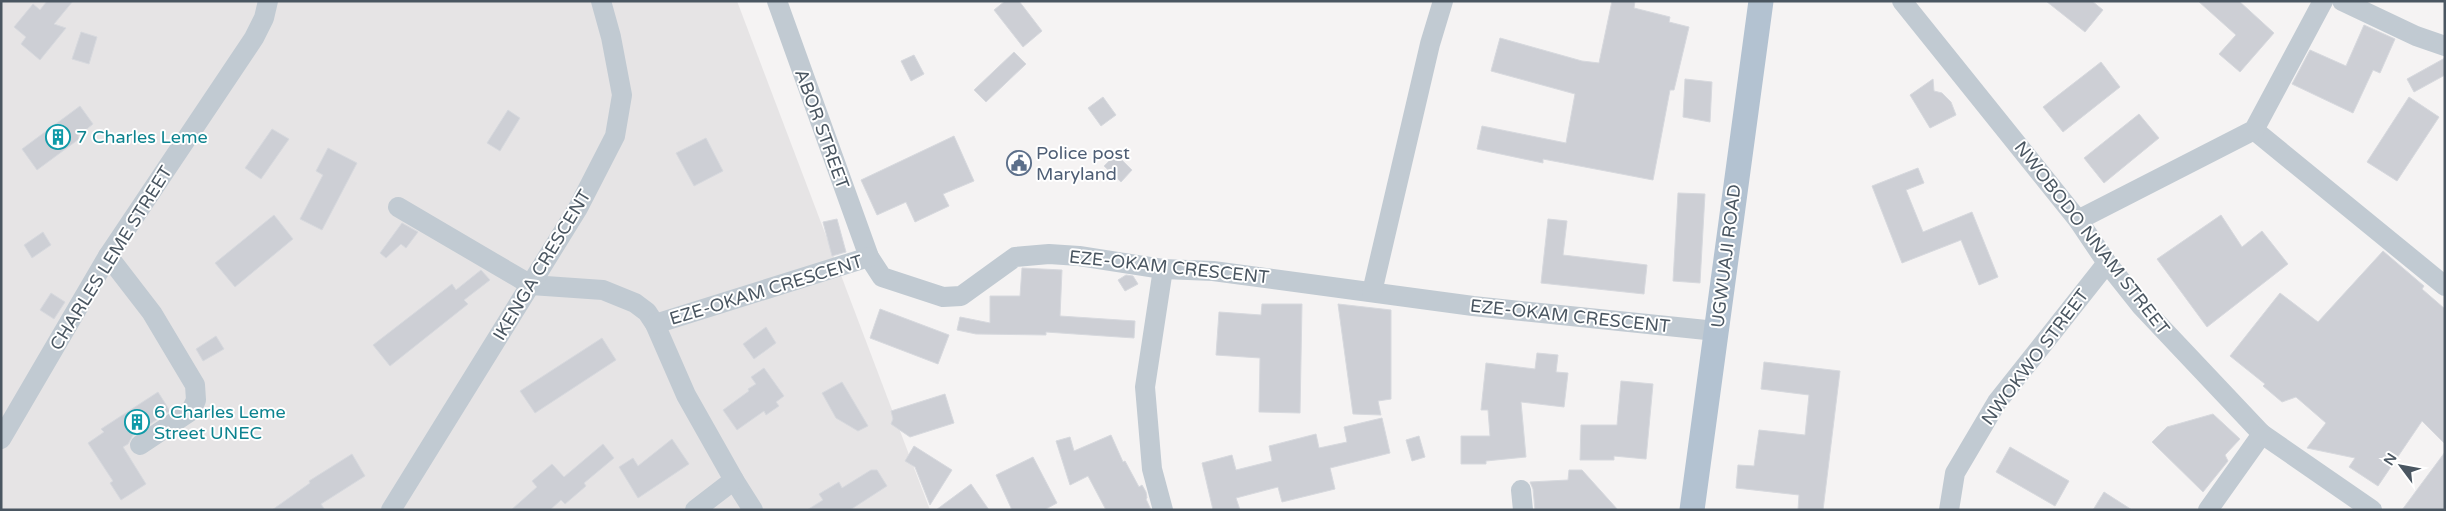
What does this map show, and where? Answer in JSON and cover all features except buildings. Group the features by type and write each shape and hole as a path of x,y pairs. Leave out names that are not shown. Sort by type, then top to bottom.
{"main road":[{"name":"UGWUAJI ROAD","path":"1692,510 1761,1"}],"street":[{"name":"CHARLES LEME STREET","path":"1,439 108,256 254,38 264,18 268,1"},
{"name":"IKENGA CRESCENT","path":"391,510 532,285 578,208 615,136 622,95 611,37 601,1"},
{"name":"ABOR STREET","path":"777,1 870,257"},
{"path":"1372,292 1430,44 1443,1"},
{"name":"NWOBODO NNAM STREET","path":"1902,1 2078,220 2107,263 2142,307 2262,434 2372,510"},
{"path":"2342,1 2416,36 2445,46"},
{"path":"2078,220 2254,130 2313,6"},
{"path":"2254,130 2445,286"},
{"path":"398,207 532,285 603,290 615,293 635,303 647,312 655,324 686,395 753,510"},
{"name":"EZE-OKAM CRESCENT","path":"655,324 870,257 882,277 943,297 961,296 1015,257 1049,254 1079,256 1163,268 1213,271 1473,306 1716,331"},
{"path":"108,256 152,313 195,385 196,400 191,411 140,445"},
{"name":"NWOKWO STREET","path":"1949,510 1955,473 1997,402 2107,263"},
{"path":"1163,268 1145,387 1152,469 1163,510"},
{"path":"2208,510 2262,434"},
{"path":"695,510 734,480"}],"shaded area":[{"path":"1,1 737,1 930,510 1,510"}],"place":[{"name":"7 Charles Leme","path":"58,137"},
{"name":"Police post Maryland","path":"1019,163"},
{"name":"6 Charles Leme Street UNEC","path":"137,422"}]}
